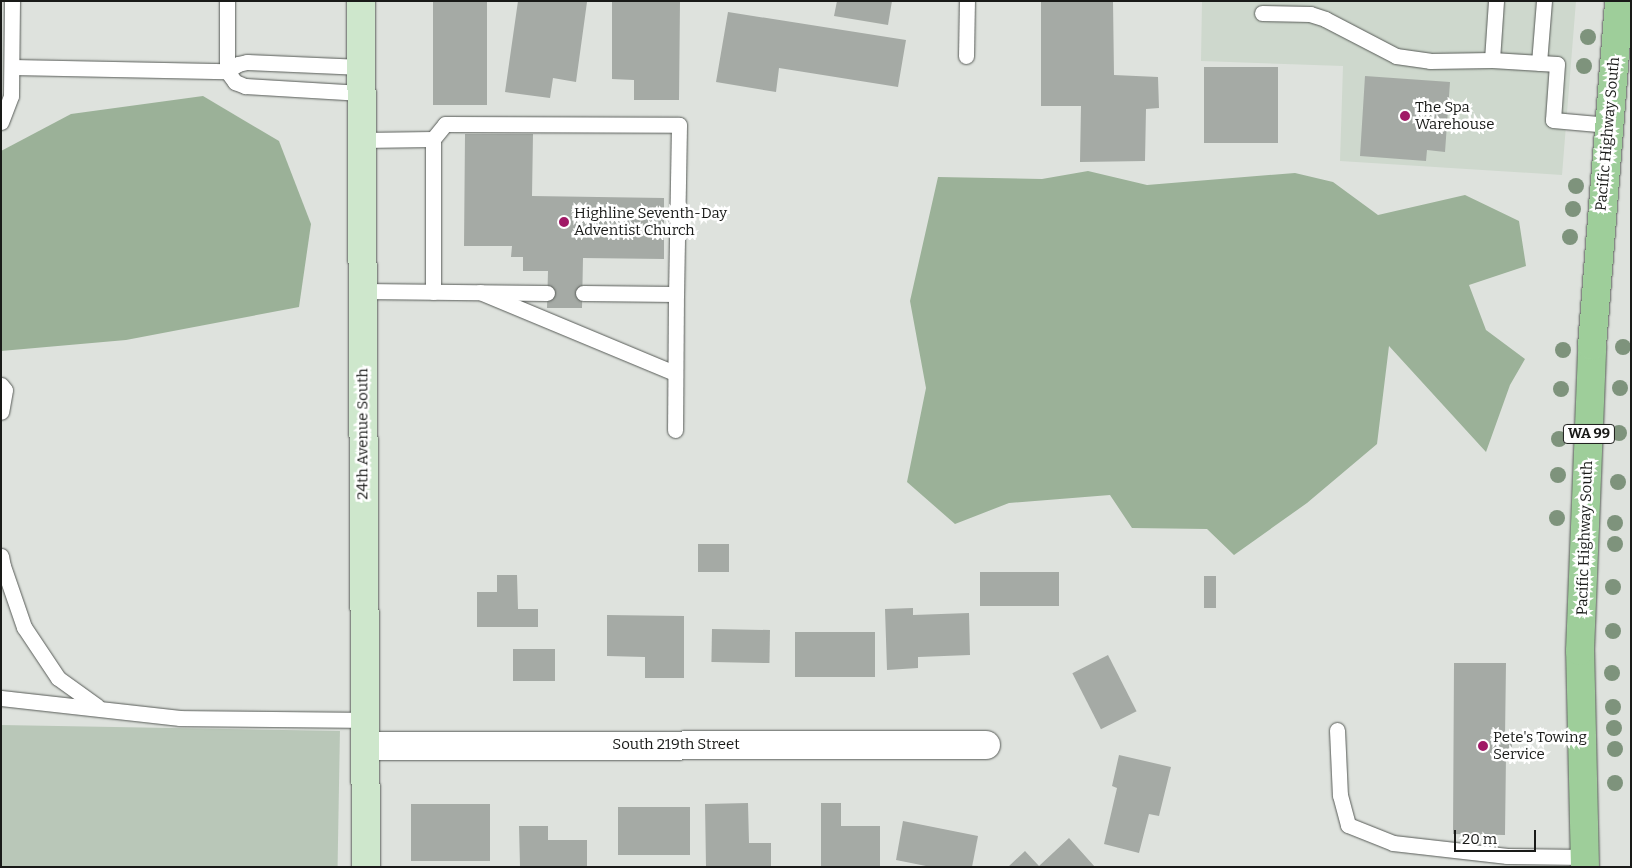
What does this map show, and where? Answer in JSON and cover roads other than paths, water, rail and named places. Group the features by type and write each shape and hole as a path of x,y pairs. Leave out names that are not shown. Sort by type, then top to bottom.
{"main road":[{"name":"Pacific Highway South","path":"1585,862 1580,651 1592,346 1619,1"}],"street":[{"name":"24th Avenue South","path":"362,1 366,867"},
{"name":"South 219th Street","path":"365,733 986,745"}],"lane":[{"path":"1,122 11,96 12,1"},
{"path":"228,1 227,71 235,82 245,86 362,80"},
{"path":"966,56 967,1"},
{"path":"1492,60 1496,1"},
{"path":"1540,63 1544,1"},
{"path":"1262,14 1310,14 1396,56 1430,61 1492,60 1557,64 1553,120 1609,125"},
{"path":"12,66 227,71 238,64 247,62 362,80"},
{"path":"433,292 433,139 445,124 680,126 675,430"},
{"path":"362,140 433,139"},
{"path":"363,291 547,293"},
{"path":"480,292 676,373"},
{"path":"583,293 676,294"},
{"path":"1,385 5,390 1,412"},
{"path":"1,556 24,627 58,678 100,708"},
{"path":"1,698 180,718 365,733"},
{"path":"1337,730 1340,795 1348,825 1393,843 1508,856 1585,862"}],"place":[{"name":"The Spa Warehouse","path":"1405,116"},
{"name":"Highline Seventh-Day Adventist Church","path":"564,222"},
{"name":"Pete's Towing Service","path":"1483,746"}]}
